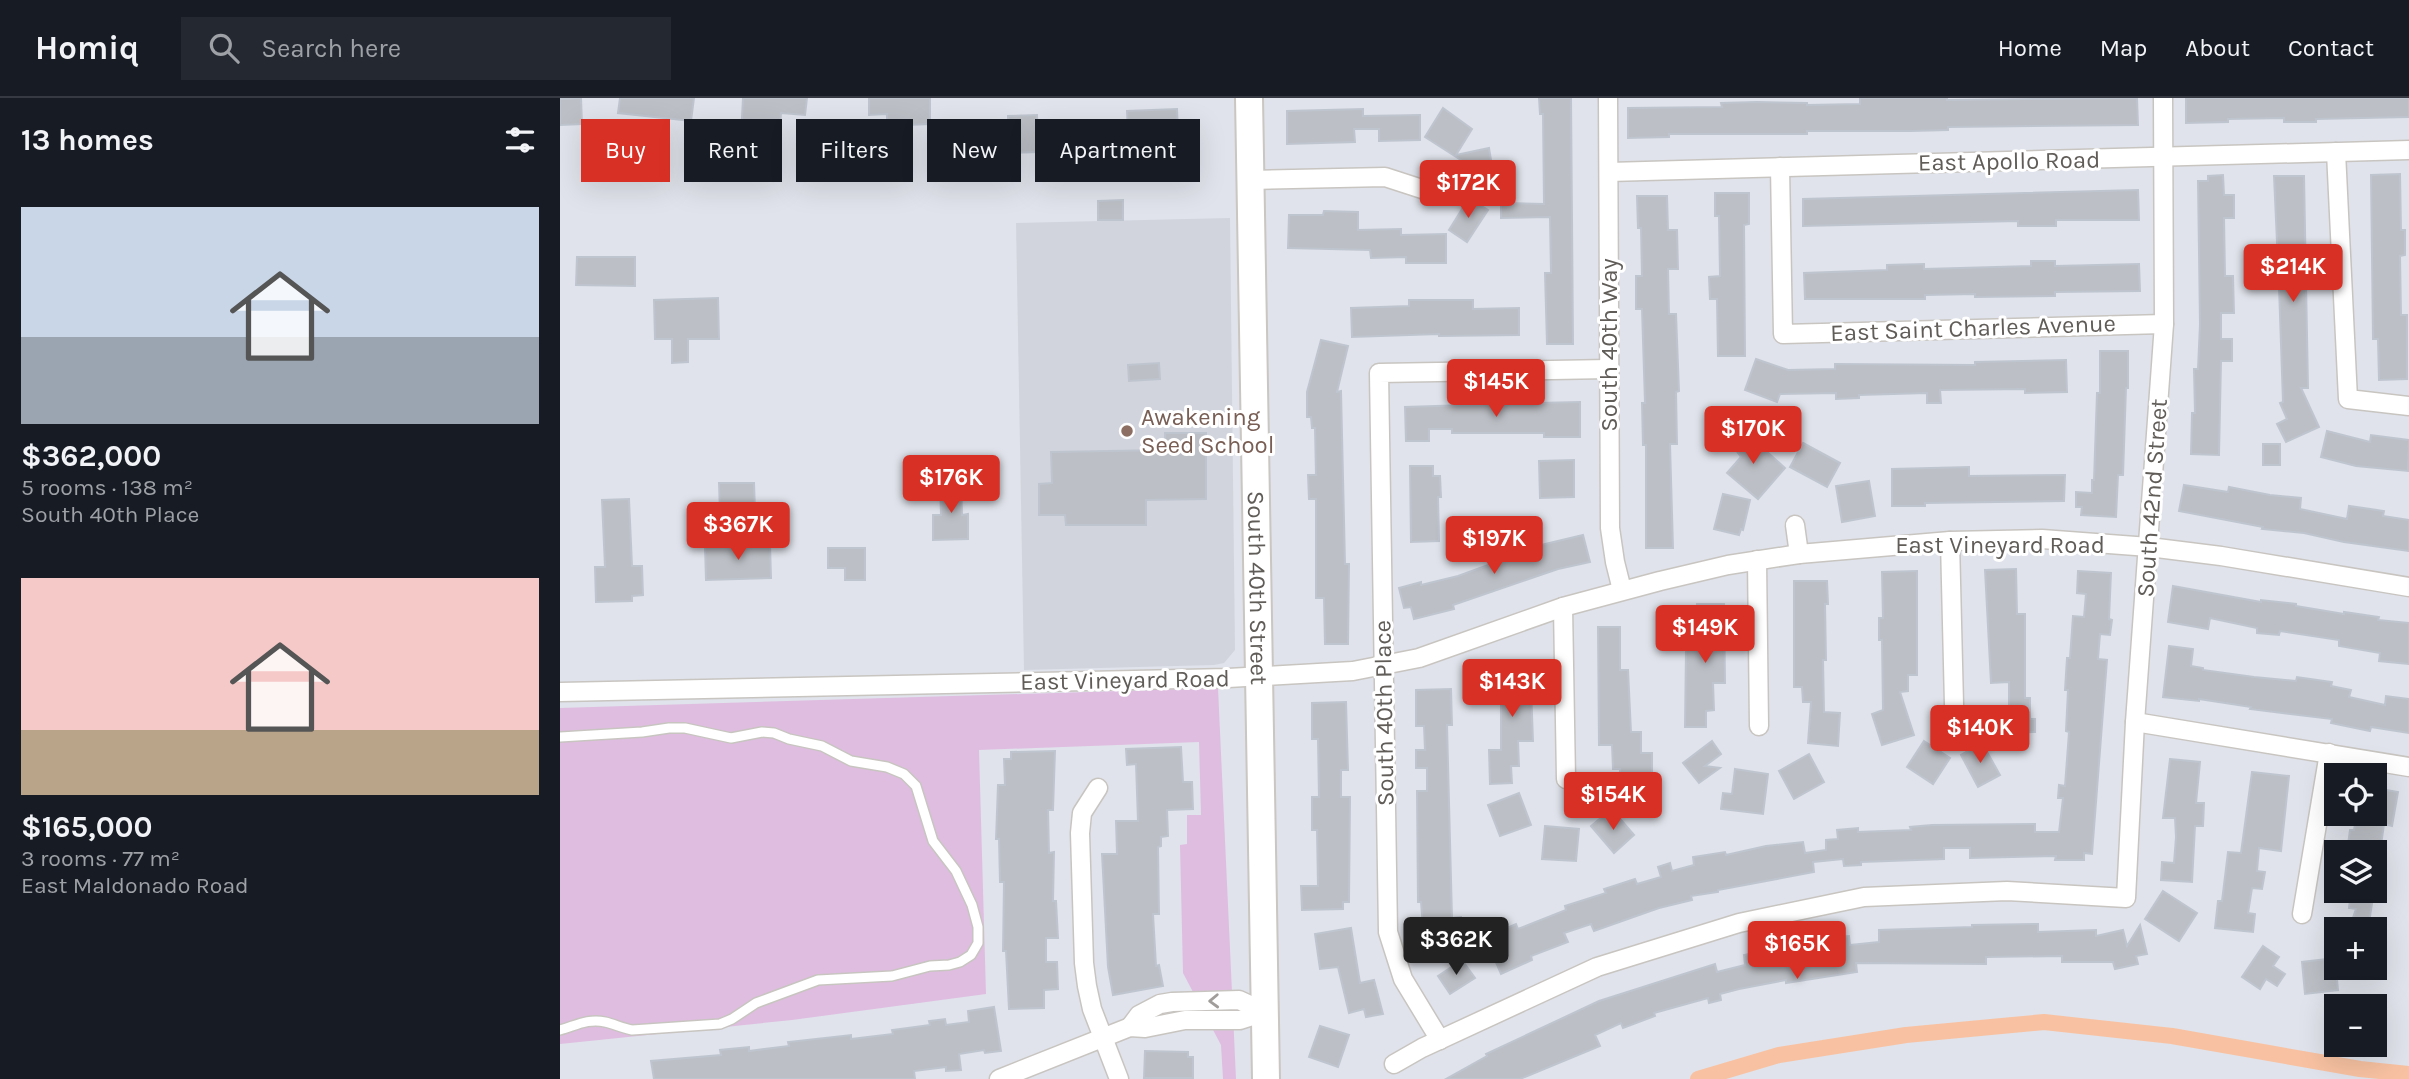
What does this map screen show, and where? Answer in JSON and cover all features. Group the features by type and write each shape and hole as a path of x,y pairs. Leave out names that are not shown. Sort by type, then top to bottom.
{"main road":[{"name":"South 40th Street","path":"1249,98 1266,1079"}],"street":[{"name":"South 40th Way","path":"1608,98 1610,528 1622,590"},
{"name":"South 42nd Street","path":"1440,1040 1597,967 1763,917 1864,897 2007,891 2126,898 2135,722 2164,324 2163,98"},
{"name":"East Apollo Road","path":"1609,172 2409,150"},
{"path":"2336,152 2348,400 2409,406"},
{"name":"East Saint Charles Avenue","path":"1780,167 1783,334 2164,324"},
{"path":"1250,180 1385,177 1422,189"},
{"name":"South 40th Place","path":"1440,1040 1403,979 1388,932 1379,373 1609,369"},
{"path":"1795,525 1799,554"},
{"name":"East Vineyard Road","path":"560,692 1259,677 1353,671 1419,658 1563,607 1622,590 1757,560 1950,541 2042,540 2149,547 2409,587"},
{"path":"1950,541 1954,705"},
{"path":"1757,560 1759,726"},
{"path":"1563,607 1566,779"},
{"path":"2135,722 2409,767"},
{"path":"2302,914 2329,753"},
{"path":"1098,788 1082,813 1080,834 1084,963 1092,1009 1119,1079"},
{"path":"1130,1027 1139,1015 1160,1004 1239,1000 1265,1012"},
{"path":"1184,1002 1185,1020"},
{"path":"999,1079 1130,1027 1145,1028 1185,1020 1240,1020 1265,1012"},
{"path":"1394,1064 1440,1040"}],"lane":[{"path":"560,737 685,728 731,738 762,732 774,733 822,747 851,761 887,767 904,774 916,786 933,841 964,886 975,916 978,943 971,955 949,965 873,979 836,978 798,986 756,1003 732,1020 720,1024 632,1030 604,1021 591,1020 560,1030"}],"shaded area":[{"name":"Awakening Seed School","path":"1230,218 1235,650 1224,663 1214,665 1024,670 1016,223"},
{"path":"1218,688 1236,1079 1223,1079 1221,1045 1183,973 1180,845 1187,844 1187,815 1201,815 1199,742 979,750 986,994 792,1020 560,1044 560,708"}],"building":[{"path":"581,98 581,124 560,125 560,99"},
{"path":"620,98 694,98 691,119 618,113"},
{"path":"743,98 807,98 805,115 781,113 781,119 742,119"},
{"path":"869,98 930,98 930,119 927,119 927,124 913,125 913,119 887,119 887,114 869,115"},
{"path":"1539,98 1571,98 1573,344 1547,344 1545,273 1551,273 1550,217 1501,218 1501,203 1544,204 1543,114 1540,114"},
{"path":"1860,98 2137,98 2138,125 1948,127 1948,130 1807,131 1807,134 1669,134 1669,137 1628,138 1628,108 1722,107 1721,103 1757,102 1860,104"},
{"path":"2186,98 2409,98 2409,117 2316,119 2316,122 2284,122 2284,118 2228,119 2228,122 2186,123"},
{"path":"1443,108 1472,129 1456,155 1489,148 1495,184 1469,189 1464,162 1425,137"},
{"path":"1177,109 1177,119 1127,119 1127,111"},
{"path":"1363,109 1363,116 1420,115 1420,140 1379,141 1379,129 1354,129 1355,142 1287,144 1287,111"},
{"path":"1037,115 1035,152 1021,153 1021,119 1008,119 1008,116"},
{"path":"2400,174 2401,230 2405,230 2405,255 2400,256 2401,315 2407,315 2407,379 2379,380 2378,339 2373,339 2371,175"},
{"path":"2223,175 2224,195 2234,195 2234,218 2224,218 2225,276 2233,276 2234,313 2221,313 2221,339 2232,339 2232,361 2221,361 2219,455 2191,454 2192,413 2195,413 2194,369 2198,369 2200,324 2198,181 2208,181 2208,176"},
{"path":"2274,176 2304,176 2308,388 2301,388 2319,427 2286,442 2277,424 2287,419 2280,403 2283,402 2279,287 2272,287 2271,264 2278,264"},
{"path":"2138,190 2139,220 2056,220 2056,226 2018,226 2018,221 1803,226 1803,199"},
{"path":"1715,193 1749,193 1749,224 1744,225 1745,356 1718,356 1717,299 1710,299 1709,277 1720,276 1719,216 1715,216"},
{"path":"1637,196 1667,196 1668,230 1677,230 1678,269 1668,269 1669,314 1676,314 1679,391 1676,392 1677,444 1670,444 1673,548 1646,548 1642,309 1636,309 1636,276 1642,276"},
{"path":"1469,198 1488,210 1467,242 1449,230"},
{"path":"1123,200 1123,220 1098,220 1098,201"},
{"path":"1324,211 1358,212 1358,230 1401,229 1401,235 1446,234 1446,263 1406,263 1406,257 1371,258 1370,250 1288,248 1289,215 1323,215"},
{"path":"577,257 635,257 635,286 576,285"},
{"path":"2031,261 2055,261 2055,266 2139,264 2140,291 2055,292 2055,296 1975,297 1975,294 1925,295 1925,299 1805,299 1804,273 1887,270 1887,265 1924,264 1924,269 2031,266"},
{"path":"718,298 719,339 688,339 688,362 672,363 672,339 655,339 654,300"},
{"path":"1409,300 1473,300 1473,309 1519,308 1519,335 1352,337 1351,308 1409,306"},
{"path":"1321,340 1348,346 1337,392 1341,391 1345,564 1349,564 1348,644 1325,644 1324,598 1316,598 1316,499 1309,499 1308,475 1316,475 1315,428 1312,428 1311,417 1307,417 1307,392"},
{"path":"2100,351 2128,351 2123,475 2118,475 2116,517 2081,515 2082,507 2076,507 2076,492 2092,493 2094,480"},
{"path":"1756,359 1788,370 1835,369 1835,364 1975,365 1975,362 2066,360 2067,392 2025,393 2025,389 1940,390 1941,403 1927,403 1927,393 1859,395 1859,398 1836,399 1836,393 1780,394 1777,402 1745,390"},
{"path":"1159,363 1160,379 1129,381 1128,365"},
{"path":"1536,399 1536,403 1580,402 1580,437 1544,437 1544,433 1452,433 1452,429 1429,429 1429,441 1406,441 1405,407 1499,404 1499,400"},
{"path":"1734,427 1749,448 1755,441 1785,468 1758,499 1727,473 1741,457 1724,434"},
{"path":"2327,431 2370,442 2371,435 2409,440 2408,471 2356,466 2321,457"},
{"path":"1165,433 1206,433 1206,499 1146,500 1146,525 1066,525 1065,515 1039,515 1039,484 1052,483 1051,452 1165,450"},
{"path":"1803,443 1840,463 1827,487 1790,467"},
{"path":"2263,444 2280,444 2280,465 2263,465"},
{"path":"1574,460 1574,497 1540,498 1539,461"},
{"path":"1410,466 1433,466 1433,476 1440,476 1439,541 1411,542"},
{"path":"1969,467 1969,476 2065,475 2064,501 1892,506 1892,469"},
{"path":"1869,481 1875,516 1842,522 1836,486"},
{"path":"961,482 962,515 968,514 968,539 933,540 933,515 941,515 940,483"},
{"path":"719,483 754,483 755,511 720,512"},
{"path":"2184,485 2228,492 2229,487 2301,498 2300,509 2347,519 2349,506 2384,511 2383,516 2409,520 2409,551 2344,542 2304,533 2262,529 2263,527 2179,511"},
{"path":"1723,494 1750,500 1743,530 1741,529 1739,535 1714,529"},
{"path":"629,499 632,566 642,566 643,595 632,596 632,601 596,602 595,567 605,567 602,500"},
{"path":"1583,535 1590,562 1558,569 1453,605 1454,609 1414,619 1411,607 1404,608 1399,588 1458,576 1540,543 1541,545"},
{"path":"770,544 771,578 706,580 705,546"},
{"path":"828,548 865,548 865,580 845,580 845,568 828,568"},
{"path":"2016,569 2017,614 2025,614 2025,698 2030,698 2030,719 2035,719 2035,732 2001,733 2001,715 2009,715 2009,682 1991,683 1985,570"},
{"path":"1917,571 1917,675 1908,675 1908,691 1900,692 1914,735 1882,745 1872,714 1883,710 1882,640 1879,640 1879,618 1883,618 1882,572"},
{"path":"2078,571 2111,573 2109,619 2112,620 2110,635 2100,634 2098,659 2107,660 2092,854 2084,853 2084,860 2055,860 2056,856 1970,858 1970,848 1944,848 1944,859 1861,862 1861,865 1844,866 1843,859 1813,862 1814,872 1691,896 1692,900 1659,908 1594,931 1591,924 1564,933 1568,942 1531,956 1532,960 1501,974 1488,944 1506,936 1502,930 1516,924 1518,929 1566,910 1565,906 1606,893 1604,889 1635,879 1637,884 1661,877 1658,867 1670,863 1672,871 1694,865 1693,857 1725,852 1726,855 1766,846 1803,842 1805,853 1826,850 1826,840 1838,839 1837,830 1858,828 1858,832 1911,830 1910,827 1932,825 2035,824 2035,832 2059,832 2063,798 2058,798 2059,785 2065,786 2069,732 2066,731 2067,658 2070,658 2073,616 2084,617 2086,594 2077,593"},
{"path":"1794,581 1827,581 1826,660 1823,660 1824,712 1840,713 1838,746 1808,743 1811,702 1803,702 1802,687 1794,687"},
{"path":"2173,586 2261,602 2296,604 2344,614 2379,617 2378,620 2409,623 2409,664 2379,661 2380,653 2339,646 2339,640 2280,631 2279,635 2257,633 2257,628 2210,618 2208,629 2168,622"},
{"path":"1697,604 1724,604 1725,683 1713,683 1714,710 1706,711 1706,727 1685,727 1686,650 1698,650"},
{"path":"1598,627 1620,627 1620,670 1628,670 1631,732 1641,732 1641,753 1652,753 1652,773 1646,774 1646,787 1620,787 1620,769 1613,769 1612,745 1599,745"},
{"path":"2169,646 2193,649 2191,666 2203,670 2296,681 2297,677 2332,682 2331,686 2351,690 2349,697 2385,705 2386,696 2409,699 2409,733 2371,727 2370,731 2331,723 2332,719 2250,709 2251,707 2199,699 2163,697"},
{"path":"1530,662 1533,741 1518,741 1519,766 1511,766 1512,783 1490,784 1489,750 1501,750 1501,700 1497,700 1497,663"},
{"path":"1451,689 1452,725 1447,725 1452,918 1461,917 1463,940 1458,940 1459,951 1425,954 1421,902 1418,902 1417,791 1427,791 1427,768 1416,768 1416,750 1425,750 1424,726 1416,726 1416,690"},
{"path":"1346,702 1348,770 1341,770 1341,797 1350,797 1349,902 1343,902 1343,909 1302,910 1301,886 1318,886 1317,830 1312,830 1312,797 1319,797 1318,739 1312,739 1312,703"},
{"path":"1712,741 1721,754 1705,766 1720,768 1699,783 1683,763"},
{"path":"1924,741 1950,758 1933,784 1907,767"},
{"path":"1982,743 2000,775 1978,787 1961,755"},
{"path":"1181,747 1183,782 1192,782 1193,809 1167,810 1168,836 1161,837 1161,846 1158,847 1159,914 1153,914 1156,966 1159,965 1163,986 1113,995 1108,967 1102,854 1117,854 1116,821 1138,821 1136,764 1127,765 1126,749"},
{"path":"1055,751 1053,810 1048,810 1049,853 1054,852 1053,901 1056,901 1058,938 1046,938 1046,962 1057,962 1058,989 1044,990 1044,1008 1009,1009 1006,951 1003,951 1004,882 1000,882 999,839 996,839 998,785 1005,785 1004,759 1011,759 1011,752"},
{"path":"1809,754 1824,782 1794,799 1779,771"},
{"path":"2170,759 2200,762 2196,803 2204,803 2203,826 2195,826 2192,882 2161,880 2162,862 2174,863 2176,837 2175,818 2163,818"},
{"path":"1735,769 1768,774 1763,814 1721,809 1723,793 1732,794"},
{"path":"2252,772 2289,776 2281,851 2259,848 2257,871 2265,872 2262,889 2252,888 2248,913 2255,914 2253,932 2215,928 2218,901 2222,901 2228,852 2241,853"},
{"path":"2387,790 2398,792 2392,826 2387,825"},
{"path":"1519,793 1531,825 1500,836 1488,805"},
{"path":"1615,813 1634,835 1614,853 1591,826 1603,816 1607,820"},
{"path":"1545,826 1579,829 1576,861 1542,859"},
{"path":"2355,826 2384,826 2382,840 2349,840 2350,830 2354,830"},
{"path":"2163,891 2197,913 2179,941 2145,919"},
{"path":"2350,903 2372,903 2370,917 2353,917 2356,909 2349,908"},
{"path":"2038,924 2038,932 2096,930 2096,936 2123,930 2127,946 2140,925 2147,954 2136,956 2138,964 2115,969 2113,962 2062,962 2062,956 1986,957 1986,964 1856,963 1857,972 1786,983 1786,980 1739,989 1720,994 1721,1000 1709,1003 1708,998 1654,1013 1655,1016 1623,1028 1621,1023 1595,1035 1600,1046 1520,1079 1446,1079 1487,1056 1486,1054 1599,1001 1715,964 1717,972 1745,965 1744,955 1825,938 1849,936 1850,945 1879,942 1879,930"},
{"path":"1351,928 1360,983 1374,980 1383,1014 1366,1017 1364,1009 1349,1013 1338,967 1320,969 1315,934"},
{"path":"2263,946 2279,957 2273,966 2285,974 2277,986 2266,979 2260,989 2242,977"},
{"path":"2324,959 2324,980 2337,980 2338,990 2305,994 2302,962"},
{"path":"1462,960 1475,978 1450,994 1438,976"},
{"path":"994,1007 1001,1051 985,1053 984,1050 959,1054 961,1070 946,1071 946,1067 914,1071 915,1079 654,1079 651,1061 721,1055 720,1050 749,1047 749,1051 789,1046 788,1042 851,1035 851,1039 893,1034 892,1030 930,1025 929,1021 945,1019 946,1025 969,1022 968,1011"},
{"path":"1320,1026 1349,1035 1338,1067 1309,1057"},
{"path":"1145,1051 1188,1052 1188,1057 1193,1057 1193,1078 1144,1078"}],"waterway":[{"path":"1698,1079 1779,1055 1906,1035 2044,1022 2172,1036 2360,1069 2409,1074"}],"place":[{"name":"Awakening Seed School","path":"1127,431"}]}
